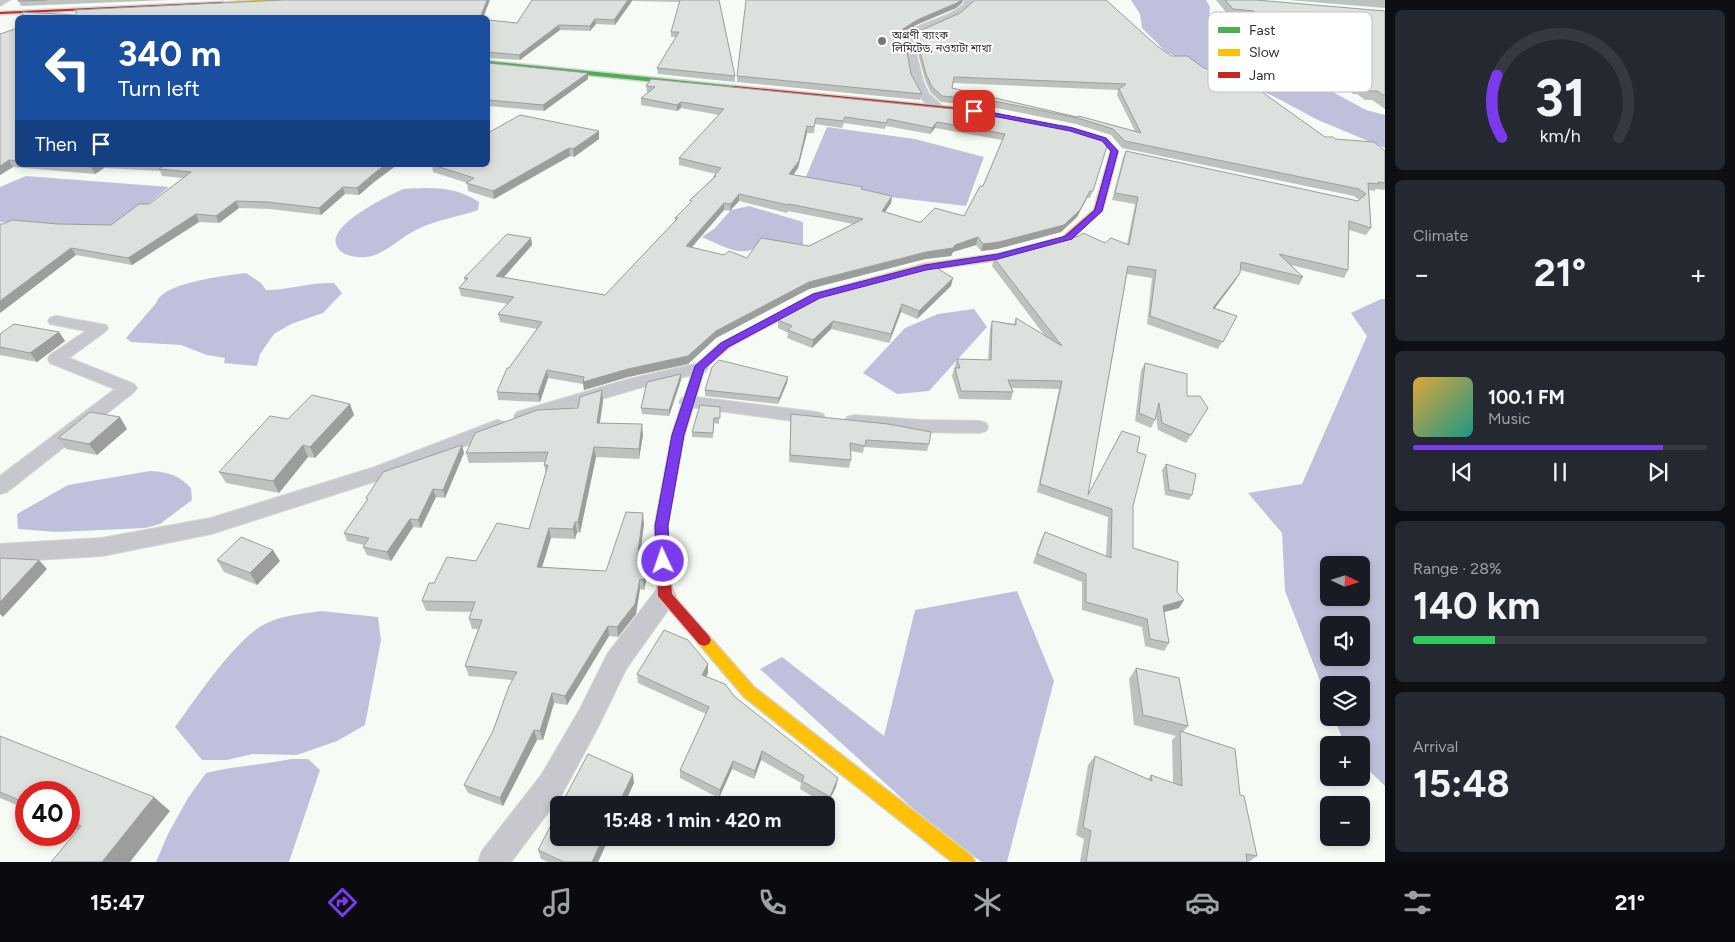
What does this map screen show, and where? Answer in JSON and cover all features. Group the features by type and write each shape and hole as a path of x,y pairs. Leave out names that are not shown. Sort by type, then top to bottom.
{"street":[{"path":"0,4 6,0"},
{"path":"0,11 34,11 202,0"},
{"path":"0,11 289,0"},
{"path":"939,107 925,96 918,81 907,36 919,29 960,14 968,5 968,0"},
{"path":"34,11 56,15"},
{"path":"490,63 983,112"},
{"path":"0,553 102,547 212,526 382,472 520,417 636,382 699,368 725,345 816,296 925,267 998,256 1069,238 1098,211 1120,152 1104,140 1054,126"},
{"path":"0,486 128,388 56,359 100,328 56,321"},
{"path":"699,368 678,435 661,526 665,596 749,692 966,862"},
{"path":"688,402 824,419 919,426 979,427"},
{"path":"493,862 552,784 589,718 617,661 665,596"}],"water":[{"path":"1131,0 1206,0 1210,7 1208,12 1208,71 1165,51 1142,28 1140,14"},
{"path":"1263,92 1333,92 1366,110 1385,115 1385,148 1318,120"},
{"path":"827,127 915,139 984,157 966,206 881,196 805,179"},
{"path":"26,176 169,187 112,233 0,222 0,187"},
{"path":"433,188 452,190 479,202 478,210 423,227 372,256 355,257 340,251 336,240 339,231 348,222 372,205 403,189"},
{"path":"749,206 803,222 803,244 798,247 755,248 749,251 742,251 702,237 714,229 731,210"},
{"path":"246,273 261,283 266,290 334,283 342,293 323,313 291,324 274,334 260,354 257,366 224,363 225,358 207,355 181,345 131,342 126,338 162,295 170,290 197,281"},
{"path":"1381,299 1385,299 1385,786 1370,772 1370,736 1341,736 1337,726 1370,726 1370,676 1320,676 1320,681 1285,591 1282,533 1248,493 1302,484 1367,336 1351,313"},
{"path":"974,309 987,327 929,391 897,394 863,373 905,328 938,314"},
{"path":"150,471 173,475 191,488 192,500 160,524 145,528 57,532 18,529 17,514 68,485"},
{"path":"1017,591 1054,681 1007,862 982,862 942,835 760,669 782,657 884,736 915,610"},
{"path":"321,611 378,617 381,640 365,725 337,741 297,755 253,754 227,760 202,760 175,727 205,686 229,656 254,631 265,624 285,617"},
{"path":"291,759 308,759 320,770 289,862 156,862 168,834 188,798 206,773"}],"building":[{"path":"283,0 487,0 481,15 75,15 77,12 74,10"},
{"path":"532,0 628,0 614,20 595,19 590,26 559,25 519,55 490,52 490,20 517,23"},
{"path":"680,0 719,0 735,76 657,68 679,32 671,32"},
{"path":"746,0 961,0 917,20 903,29 911,74 922,94 737,76"},
{"path":"974,0 1106,0 1157,46 1172,56 1187,56 1208,69 1208,92 1262,92 1325,137 1374,142 1385,151 1385,183 1368,183 1371,228 1349,221 1348,270 1279,254 1303,277 1241,262 1240,273 1213,308 1237,316 1223,342 1150,316 1156,270 1128,266 1088,495 1122,431 1140,437 1137,452 1146,455 1133,506 1133,548 1178,562 1177,592 1184,600 1163,606 1169,643 1150,639 1147,619 1086,602 1086,574 1037,554 1045,532 1111,558 1112,509 1040,484 1062,381 1008,380 1013,392 961,391 955,368 960,368 957,359 991,360 992,321 1016,325 1016,318 1062,346 994,258 1079,236 1083,233 1105,243 1111,238 1129,245 1138,197 1115,193 1126,151 1358,201 1366,194 1359,189 1125,141 1113,129 1078,118 994,101 942,96 932,87 926,74 915,33 960,13","holes":["954,77 1126,84 1119,89 1141,133 1079,116 952,88"]},
{"path":"1225,0 1256,0 1385,11 1385,96 1377,91 1372,91 1372,12 1255,12 1233,9"},
{"path":"22,12 75,15 23,15"},
{"path":"15,29 15,161 9,160 0,166 0,34"},
{"path":"490,63 588,73 543,105 490,100"},
{"path":"651,79 993,113 1069,128 1099,138 1107,146 1093,191 1090,191 1080,210 1064,225 999,242 983,244 978,237 955,245 953,248 926,252 809,282 716,331 688,356 628,369 583,382 584,377 547,370 538,394 497,392 507,368 509,368 542,322 498,314 514,297 459,288 468,278 464,278 507,234 531,238 496,276 605,295 678,218 675,218 692,201 690,200 716,176 714,176 721,168 679,158 724,109 681,102 677,105 641,98 655,87 646,86","holes":["845,117 886,123 888,119 932,128 937,122 1005,134 983,186 980,186 964,216 935,208 921,222 918,222 882,211 892,196 861,189 863,187 789,174 799,161 807,126 814,127 816,118 843,121","739,194 788,205 863,219 809,246 761,238 747,258 729,251 724,255 686,246 724,203 731,204"]},
{"path":"520,115 599,131 573,149 569,148 493,191 466,183 474,178 439,167 490,167 490,132"},
{"path":"162,167 382,167 357,188 343,187 319,208 267,202 236,201 216,216 196,214 128,258 71,248 0,301 0,224 12,220 58,224 111,225 139,204 149,204 191,172 159,169"},
{"path":"939,265 937,268 953,278 919,311 902,304 891,334 833,321 813,340 788,330 792,326 778,320 827,294"},
{"path":"14,324 59,332 30,353 0,347 0,334"},
{"path":"719,360 788,377 779,398 705,390 712,367"},
{"path":"1145,363 1187,374 1187,396 1200,396 1208,408 1191,435 1162,423 1159,403 1155,420 1139,413"},
{"path":"681,374 669,410 641,408 647,382"},
{"path":"602,390 597,423 642,424 639,449 594,447 578,522 575,522 573,529 549,528 537,567 606,571 626,512 643,513 637,561 645,562 646,571 643,580 640,579 635,604 617,627 608,626 565,696 552,693 540,731 534,730 500,798 464,785 493,731 509,686 517,672 465,666 482,620 469,619 475,602 422,601 429,583 434,583 447,557 476,561 497,523 529,529 548,465 544,465 548,452 466,453 475,433 537,410 578,408 580,397"},
{"path":"312,395 350,404 310,447 303,445 273,481 219,472 270,416 288,419"},
{"path":"700,405 720,407 720,418 714,418 713,433 692,432"},
{"path":"90,412 120,417 89,444 58,438"},
{"path":"791,414 888,424 931,432 929,444 866,440 865,446 850,443 851,460 790,455"},
{"path":"462,445 443,490 433,489 418,520 410,519 387,552 363,547 369,538 344,533 368,499 366,498 383,472"},
{"path":"1166,464 1196,474 1192,495 1169,490"},
{"path":"241,537 273,550 250,573 217,560"},
{"path":"0,558 39,560 0,602"},
{"path":"664,630 688,640 708,664 702,675 725,684 735,697 838,778 830,796 802,781 804,776 762,751 755,771 733,761 720,790 680,770 709,707 637,674"},
{"path":"1136,668 1179,678 1188,726 1143,715"},
{"path":"1180,731 1235,749 1240,795 1244,796 1257,856 1246,854 1247,862 1086,862 1091,831 1083,827 1095,756 1152,781 1151,775 1182,786"},
{"path":"0,736 154,797 102,862 51,862 64,846 80,846 80,781 15,781 15,798 0,792"},
{"path":"588,754 633,774 622,796 566,796"},
{"path":"550,827 550,846 599,846 592,862 564,862 538,850"}],"traffic: fast":[{"path":"490,63 735,88"}],"traffic: slow":[{"path":"221,3 289,0"},
{"path":"763,325 817,296 925,267 998,257 1066,239"},
{"path":"704,640 749,692 966,862"}],"traffic: jam":[{"path":"0,13 221,3"},
{"path":"735,88 972,111"},
{"path":"1064,128 1104,140 1115,151 1098,211 1066,239"},
{"path":"704,640 665,596 661,526 678,435 699,368 725,345 763,325"}],"place":[{"name":"অগ্রণী ব্যাংক লিমিটেড, নওহাটা শাখা","path":"882,41"}],"route":[{"path":"663,561 661,526 678,435 699,368 725,345 816,296 925,267 998,256 1069,238 1098,211 1115,151 1104,140 1071,129 974,111"}]}
